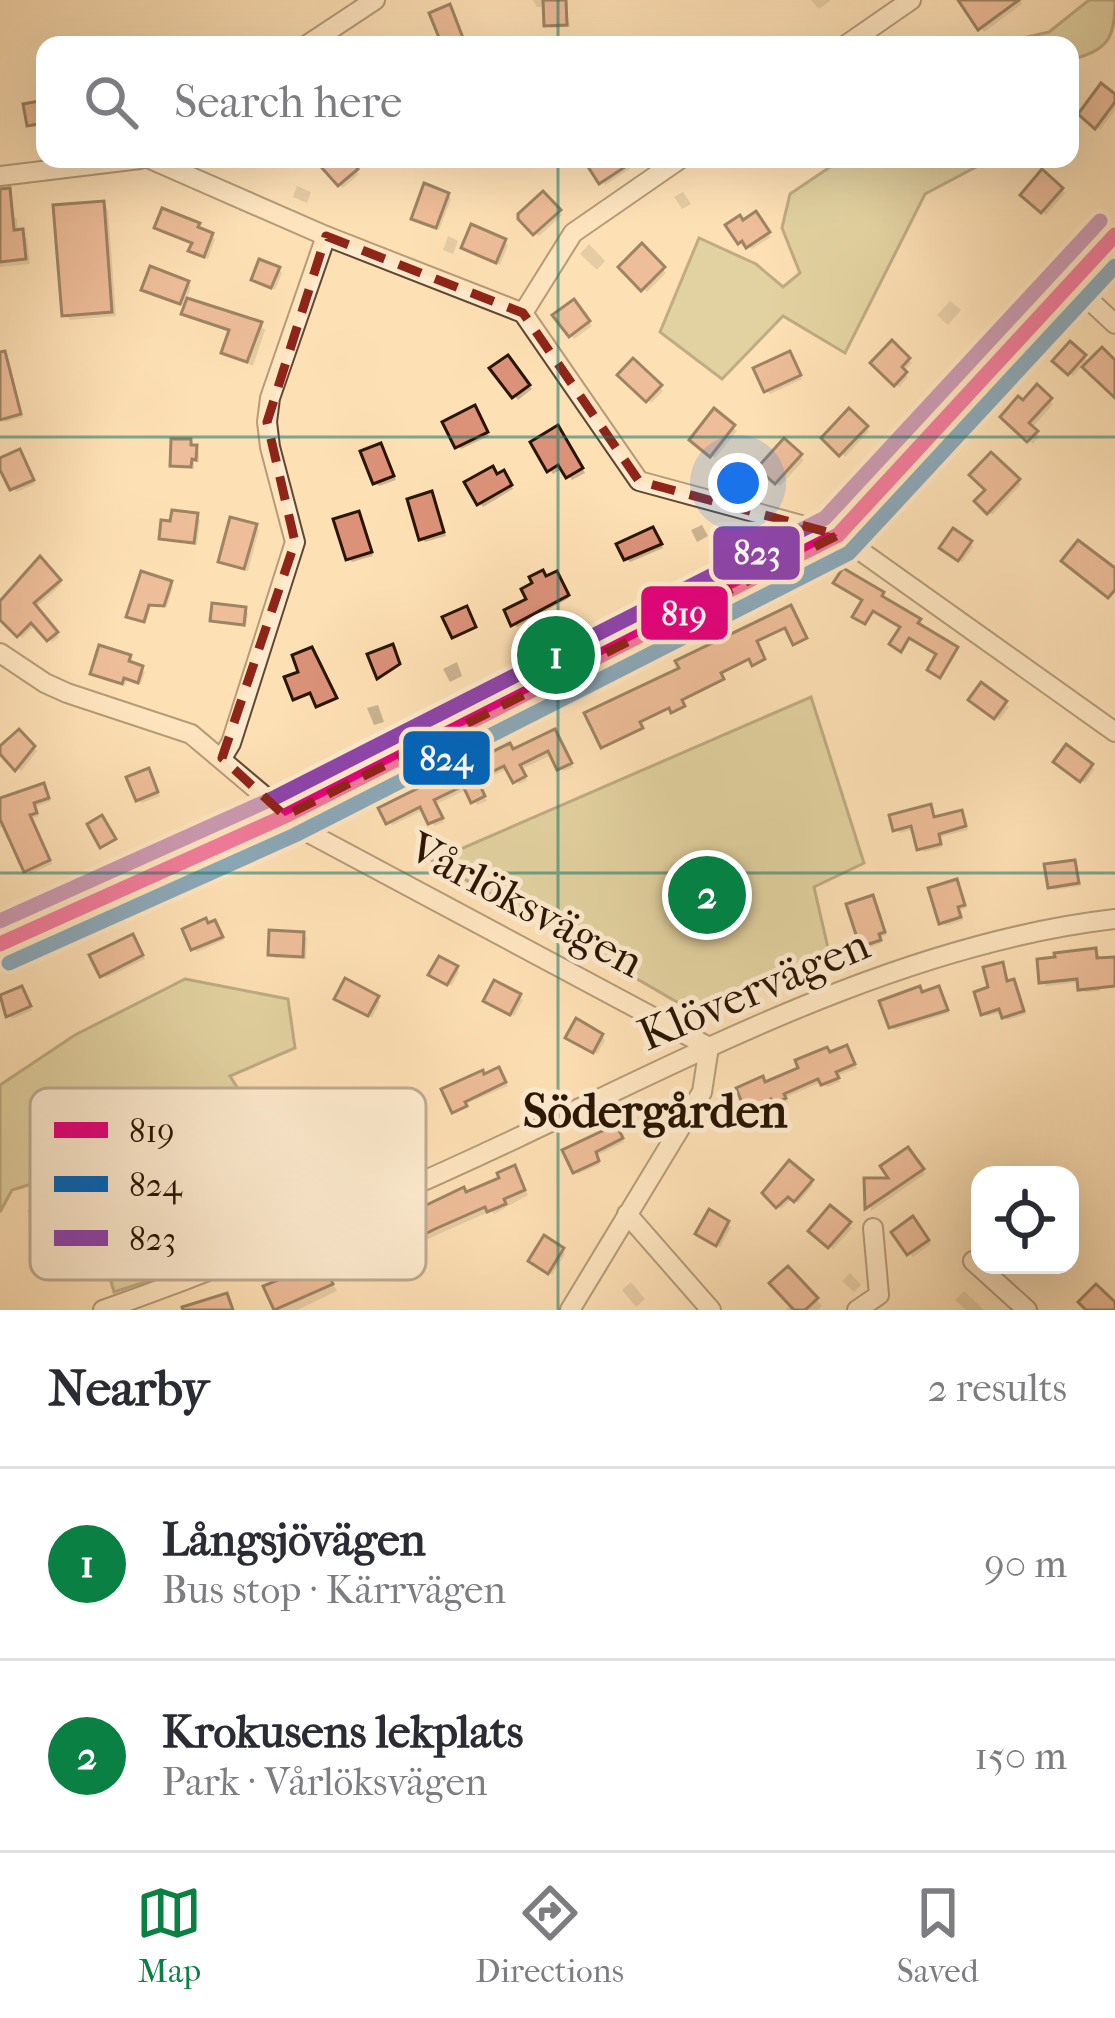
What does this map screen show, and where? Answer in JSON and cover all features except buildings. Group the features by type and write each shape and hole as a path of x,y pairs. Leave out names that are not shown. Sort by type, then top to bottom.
{"street":[{"path":"322,36 376,0"},
{"path":"859,36 911,0"},
{"path":"0,176 66,168"},
{"path":"171,168 326,236 523,313 639,481 838,535 1115,732"},
{"path":"523,313 573,232 667,168"},
{"path":"0,944 284,816 838,535 1115,235"},
{"path":"222,758 231,743 295,542 266,422 326,236"},
{"path":"1071,283 1115,325"},
{"name":"Vårlöksvägen","path":"0,653 45,683 190,734 307,832 709,1047"},
{"name":"Klövervägen","path":"426,1180 709,1047 920,962 1059,925 1115,919"},
{"path":"570,1310 702,1092 709,1047"},
{"path":"627,1214 711,1310"},
{"path":"857,1310 879,1295 873,1228"},
{"path":"986,1274 1027,1310"},
{"name":"Klövervägen","path":"103,1310 188,1280"}],"highlighted area":[{"path":"326,236 523,313 639,481 838,535 285,816 222,758 295,542 267,422"}],"shaded area":[{"path":"1089,0 1115,0 1111,33 1093,52 1079,57 1079,36 1032,36 1049,32"},
{"path":"829,168 974,168 925,194 845,353 783,316 722,379 660,332 699,238 756,264 783,287 800,273 782,228 790,194"},
{"path":"811,697 864,863 814,887 830,957 696,1013 433,861"},
{"path":"185,979 288,999 295,1048 230,1076 237,1088 30,1088 30,1184 12,1190 0,1212 0,1085 75,1035"},
{"path":"111,1280 152,1280 114,1292"}],"transit line":[{"name":"823","path":"0,921 276,797 825,518 1100,221"},
{"name":"819","path":"0,944 285,816 838,535 1115,235"},
{"name":"824","path":"9,963 295,835 849,553 1115,266"}],"place":[{"name":"Långsjövägen","path":"556,655"},
{"name":"Krokusens lekplats","path":"707,895"}],"district":[{"name":"Södergården","path":"655,1111"}]}
